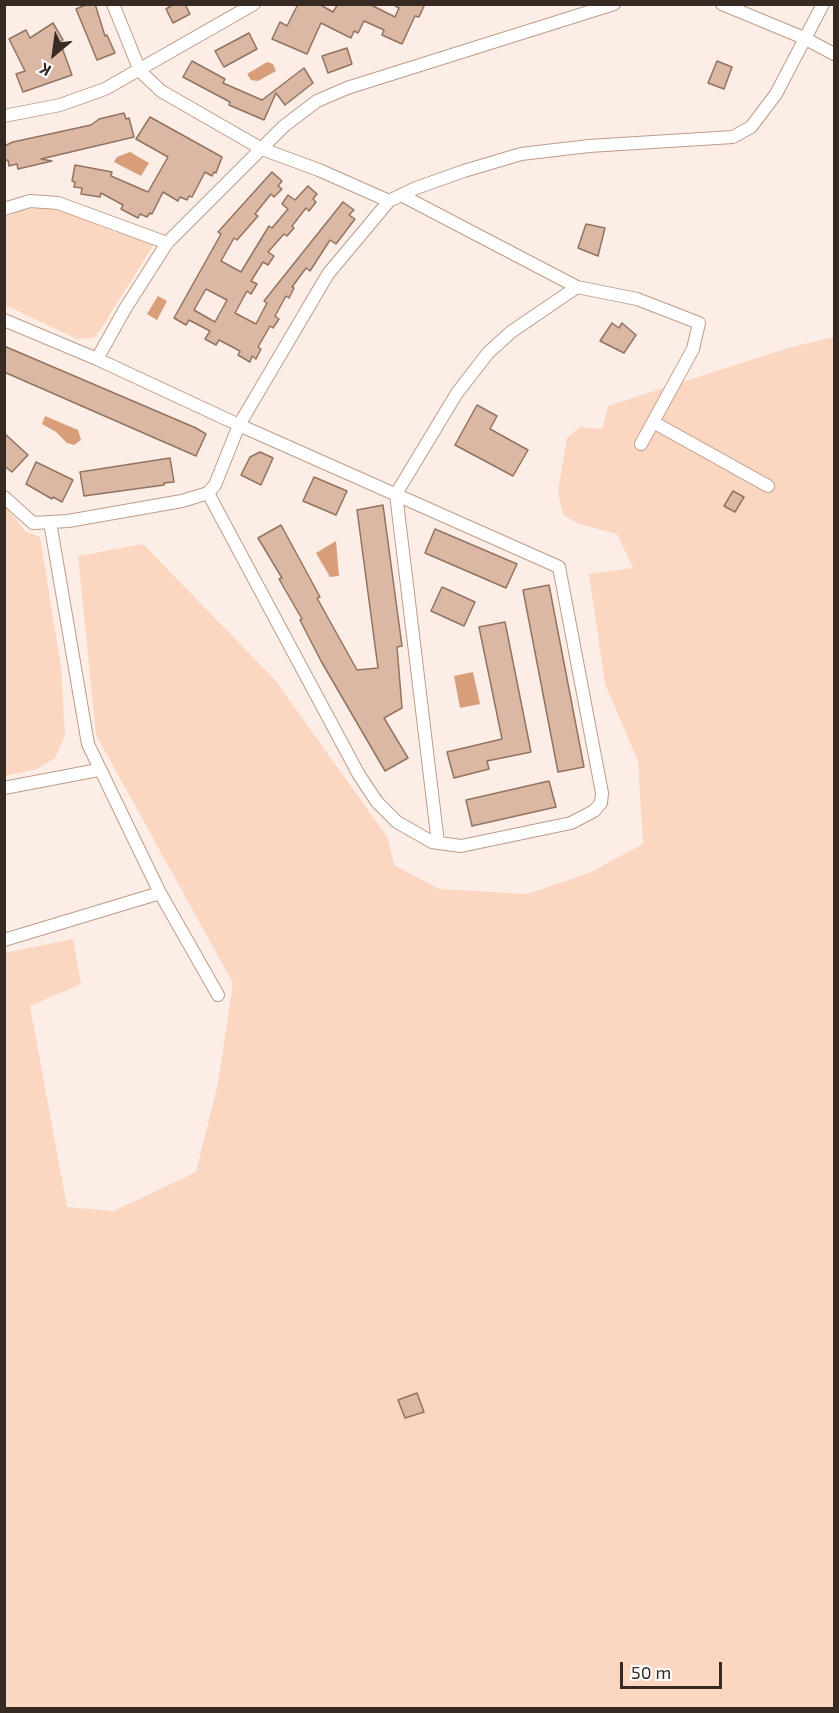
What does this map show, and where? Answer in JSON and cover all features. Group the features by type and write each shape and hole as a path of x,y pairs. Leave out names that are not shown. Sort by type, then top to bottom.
{"street":[{"path":"113,4 140,71 161,91 262,149 319,170 389,201"},
{"path":"4,116 84,98 140,71 254,4"},
{"path":"97,359 166,243 298,113 332,94 614,4"},
{"path":"722,4 804,38 834,54"},
{"path":"4,497 33,523 182,501 208,493 215,485 239,425 328,274 389,201 464,171 521,154 590,146 733,137 759,118 776,94 823,4"},
{"path":"401,195 577,287 637,299 699,323 693,349 641,444"},
{"path":"4,209 30,201 58,203 166,243"},
{"path":"438,843 396,494 456,393 488,353 511,332 577,287"},
{"path":"4,320 97,359 239,425 559,567 603,793 601,803 594,811 571,823 461,846 438,843 417,835 398,822 377,802 365,784 208,493"},
{"path":"653,422 768,486"},
{"path":"51,522 88,744 98,770 160,893 218,995"},
{"path":"4,788 98,770"},
{"path":"4,940 160,893"}],"shaded area":[{"path":"267,62 273,64 276,71 258,81 251,80 247,74"},
{"path":"130,152 149,163 141,176 114,162 117,157"},
{"path":"41,208 68,213 112,231 154,244 97,335 92,338 77,339 5,305 5,218 18,211"},
{"path":"158,296 167,301 157,320 147,314"},
{"path":"834,337 834,1708 5,1708 4,953 73,939 81,984 30,1006 67,1207 114,1211 196,1172 218,1083 233,983 96,735 78,556 143,544 275,680 388,838 394,865 439,889 527,894 589,873 643,844 638,761 605,684 589,574 633,568 617,534 579,524 563,515 558,492 567,438 580,427 602,429 608,406 788,348"},
{"path":"45,416 78,430 81,440 74,445 67,443 56,432 42,424"},
{"path":"5,506 25,531 40,537 61,667 65,735 55,758 37,769 5,776"},
{"path":"336,541 339,576 330,577 316,553"},
{"path":"473,672 480,704 460,708 454,676"}],"building":[{"path":"95,4 105,36 107,35 115,53 97,60 76,9"},
{"path":"174,4 185,4 190,14 173,23 166,9"},
{"path":"298,4 319,4 333,12 338,4 369,4 395,17 399,8 392,4 425,4 419,17 415,16 402,44 382,35 384,30 364,21 358,33 354,31 351,38 321,23 307,54 272,39 280,22 287,26"},
{"path":"53,23 63,40 60,42 72,75 23,92 16,74 25,71 9,39 26,30 30,38"},
{"path":"249,33 257,49 224,67 215,51"},
{"path":"347,48 352,64 328,73 322,56"},
{"path":"192,61 225,79 223,83 262,100 304,68 313,83 285,105 276,93 264,120 229,105 230,102 183,77"},
{"path":"717,61 732,67 724,89 708,83"},
{"path":"124,113 126,119 129,118 134,137 41,159 52,161 18,169 17,164 9,166 8,160 4,161 4,146 13,142 91,125 99,119"},
{"path":"150,117 222,157 216,173 214,172 212,176 205,172 192,197 189,196 187,200 180,197 178,201 163,192 152,214 150,213 147,217 140,214 138,218 121,209 123,205 101,193 100,197 81,194 82,188 74,187 75,182 72,181 75,165 112,172 111,176 148,192 168,157 136,139"},
{"path":"272,172 282,181 278,186 282,189 274,197 271,194 255,214 258,216 237,240 234,238 221,261 241,272 269,226 272,228 288,209 282,204 288,195 295,200 308,186 317,194 313,199 316,202 309,211 306,208 292,226 294,228 287,236 284,234 268,252 274,256 268,265 263,262 251,281 257,284 251,294 247,291 235,313 256,324 267,303 264,301 343,202 354,210 349,215 355,219 336,244 330,240 310,271 306,268 292,287 294,288 289,298 286,296 275,316 279,319 273,328 270,326 258,347 261,349 256,359 252,356 250,362 238,355 240,351 219,340 216,345 205,339 210,331 189,320 186,325 174,318 221,234 218,232","holes":["206,289 227,300 215,322 194,310"]},
{"path":"586,224 605,228 598,256 578,248"},
{"path":"612,323 619,328 622,323 636,335 624,353 600,341"},
{"path":"4,346 196,428 206,434 196,456 4,372"},
{"path":"477,405 497,416 490,429 528,450 513,476 455,445"},
{"path":"4,433 28,455 12,472 4,466"},
{"path":"260,452 273,458 261,485 241,475 250,457"},
{"path":"170,458 174,482 84,496 80,472"},
{"path":"36,462 73,480 62,502 26,484"},
{"path":"314,477 347,491 336,515 303,501"},
{"path":"733,491 744,497 735,512 724,506"},
{"path":"383,505 402,646 397,647 402,708 384,718 408,758 385,771 321,661 300,620 302,619 279,579 282,578 258,538 281,525 320,597 317,598 357,670 378,668 357,510"},
{"path":"435,529 517,564 506,588 425,553"},
{"path":"549,585 584,767 558,772 523,590"},
{"path":"442,587 475,602 464,626 431,611"},
{"path":"505,622 531,752 487,761 489,769 454,778 447,752 502,739 479,627"},
{"path":"549,781 556,807 472,826 466,800"},
{"path":"417,1393 424,1412 405,1418 398,1400"}]}
